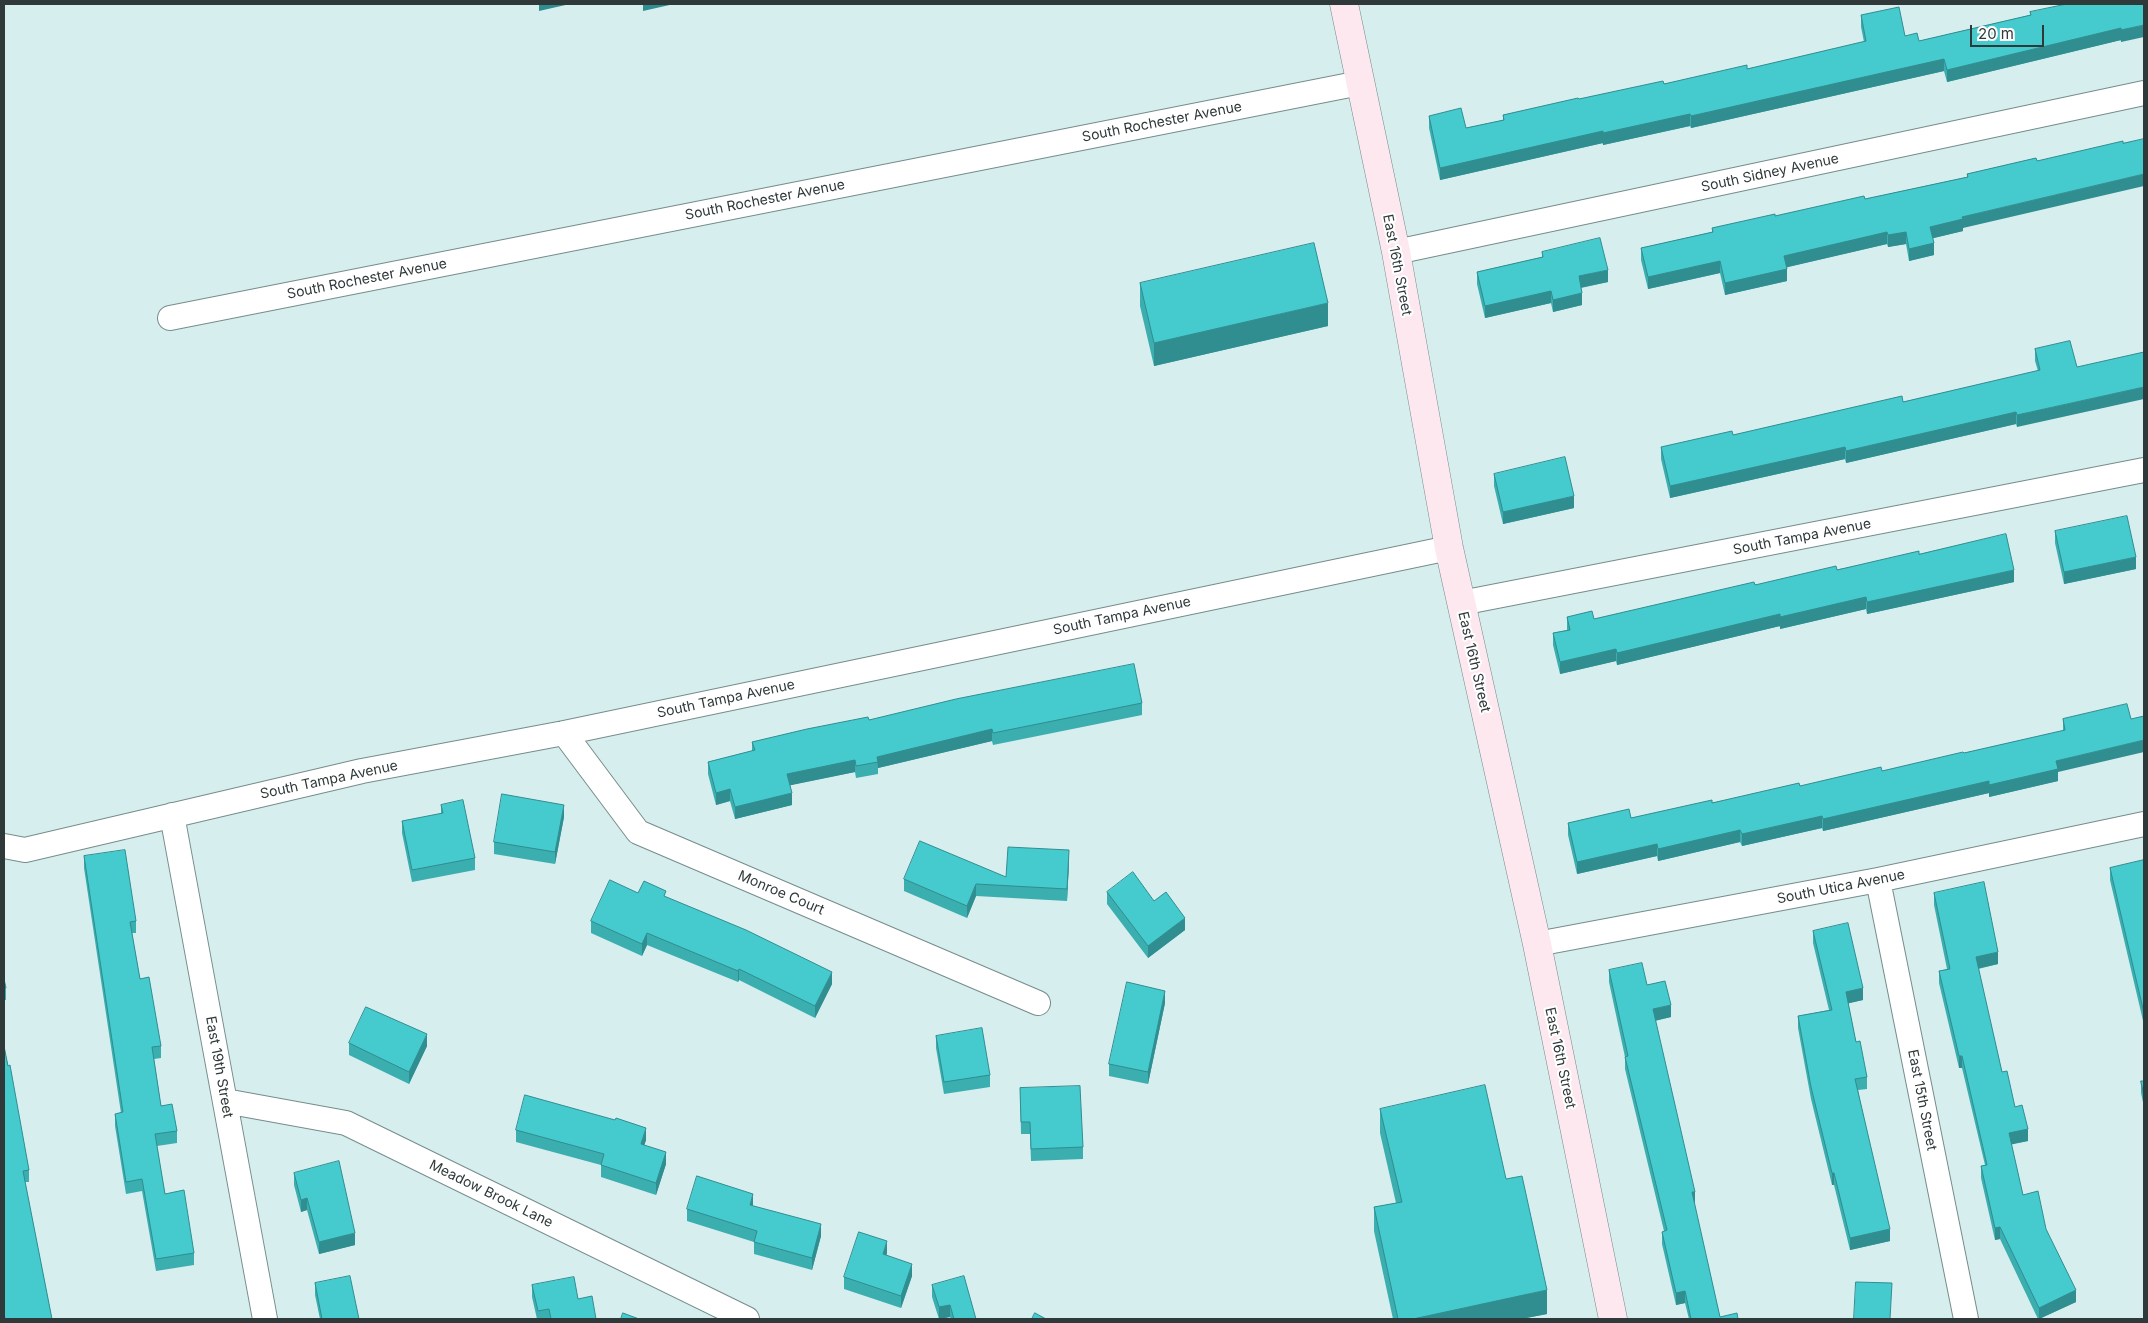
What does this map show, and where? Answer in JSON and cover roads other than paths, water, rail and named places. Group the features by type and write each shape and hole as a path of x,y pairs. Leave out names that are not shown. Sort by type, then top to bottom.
{"street":[{"name":"East 16th Street","path":"1344,4 1396,252 1460,603 1536,944 1614,1319"},
{"name":"South Rochester Avenue","path":"170,318 1360,83"},
{"name":"South Sidney Avenue","path":"1396,252 2144,93"},
{"name":"South Tampa Avenue","path":"1460,603 2144,470"},
{"name":"South Tampa Avenue","path":"4,846 25,850 362,771 564,733 1449,548"},
{"name":"Monroe Court","path":"564,733 638,832 1038,1003"},
{"name":"East 19th Street","path":"172,815 265,1319"},
{"name":"South Utica Avenue","path":"1536,944 1878,880 2144,824"},
{"name":"East 15th Street","path":"1878,880 1966,1319"},
{"name":"Meadow Brook Lane","path":"225,1101 346,1123 746,1319"}]}
